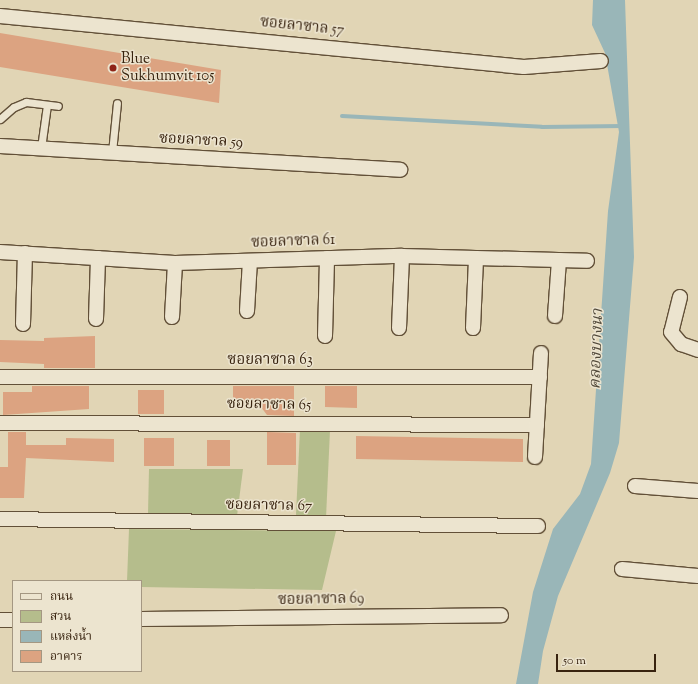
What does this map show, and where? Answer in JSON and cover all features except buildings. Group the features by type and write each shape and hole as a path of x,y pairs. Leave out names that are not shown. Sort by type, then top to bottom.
{"street":[{"name":"ซอยลาซาล 57","path":"0,16 524,68 600,60"},
{"name":"ซอยลาซาล 59","path":"0,146 400,170"},
{"name":"ซอยลาซาล 61","path":"0,252 175,263 402,256 587,261"},
{"path":"23,324 25,253"},
{"path":"399,328 402,256"},
{"path":"96,319 98,258"},
{"path":"325,336 327,258"},
{"path":"473,328 476,258"},
{"path":"246,311 250,260"},
{"path":"555,316 559,260"},
{"path":"172,317 175,263"},
{"path":"680,297 671,332 681,344 698,350"},
{"path":"535,458 541,353"},
{"name":"ซอยลาซาล 63","path":"0,377 540,377"},
{"name":"ซอยลาซาล 65","path":"0,423 537,425"},
{"path":"635,486 698,491"},
{"name":"ซอยลาซาล 67","path":"0,519 538,526"},
{"path":"622,568 698,576"},
{"name":"ซอยลาซาล 69","path":"142,619 501,615"},
{"path":"0,620 12,620"}],"lane":[{"path":"112,152 118,103"},
{"path":"0,119 20,104 58,106"},
{"path":"41,148 47,105"}],"green space":[{"path":"300,429 330,430 326,518 296,515"},
{"path":"149,469 243,469 237,516 148,514"},
{"path":"129,529 336,531 322,590 142,587 142,580 127,580"}],"water":[{"path":"593,0 625,0 634,257 619,443 610,473 558,596 543,651 538,684 516,684 533,592 553,529 580,494 591,464 608,211 619,132 605,53 592,25"}],"waterway":[{"path":"342,116 542,127 623,126"}],"place":[{"name":"Blue Sukhumvit 105","path":"113,68"}],"water label":[{"name":"คลองบางนา","path":"598,349"}]}
